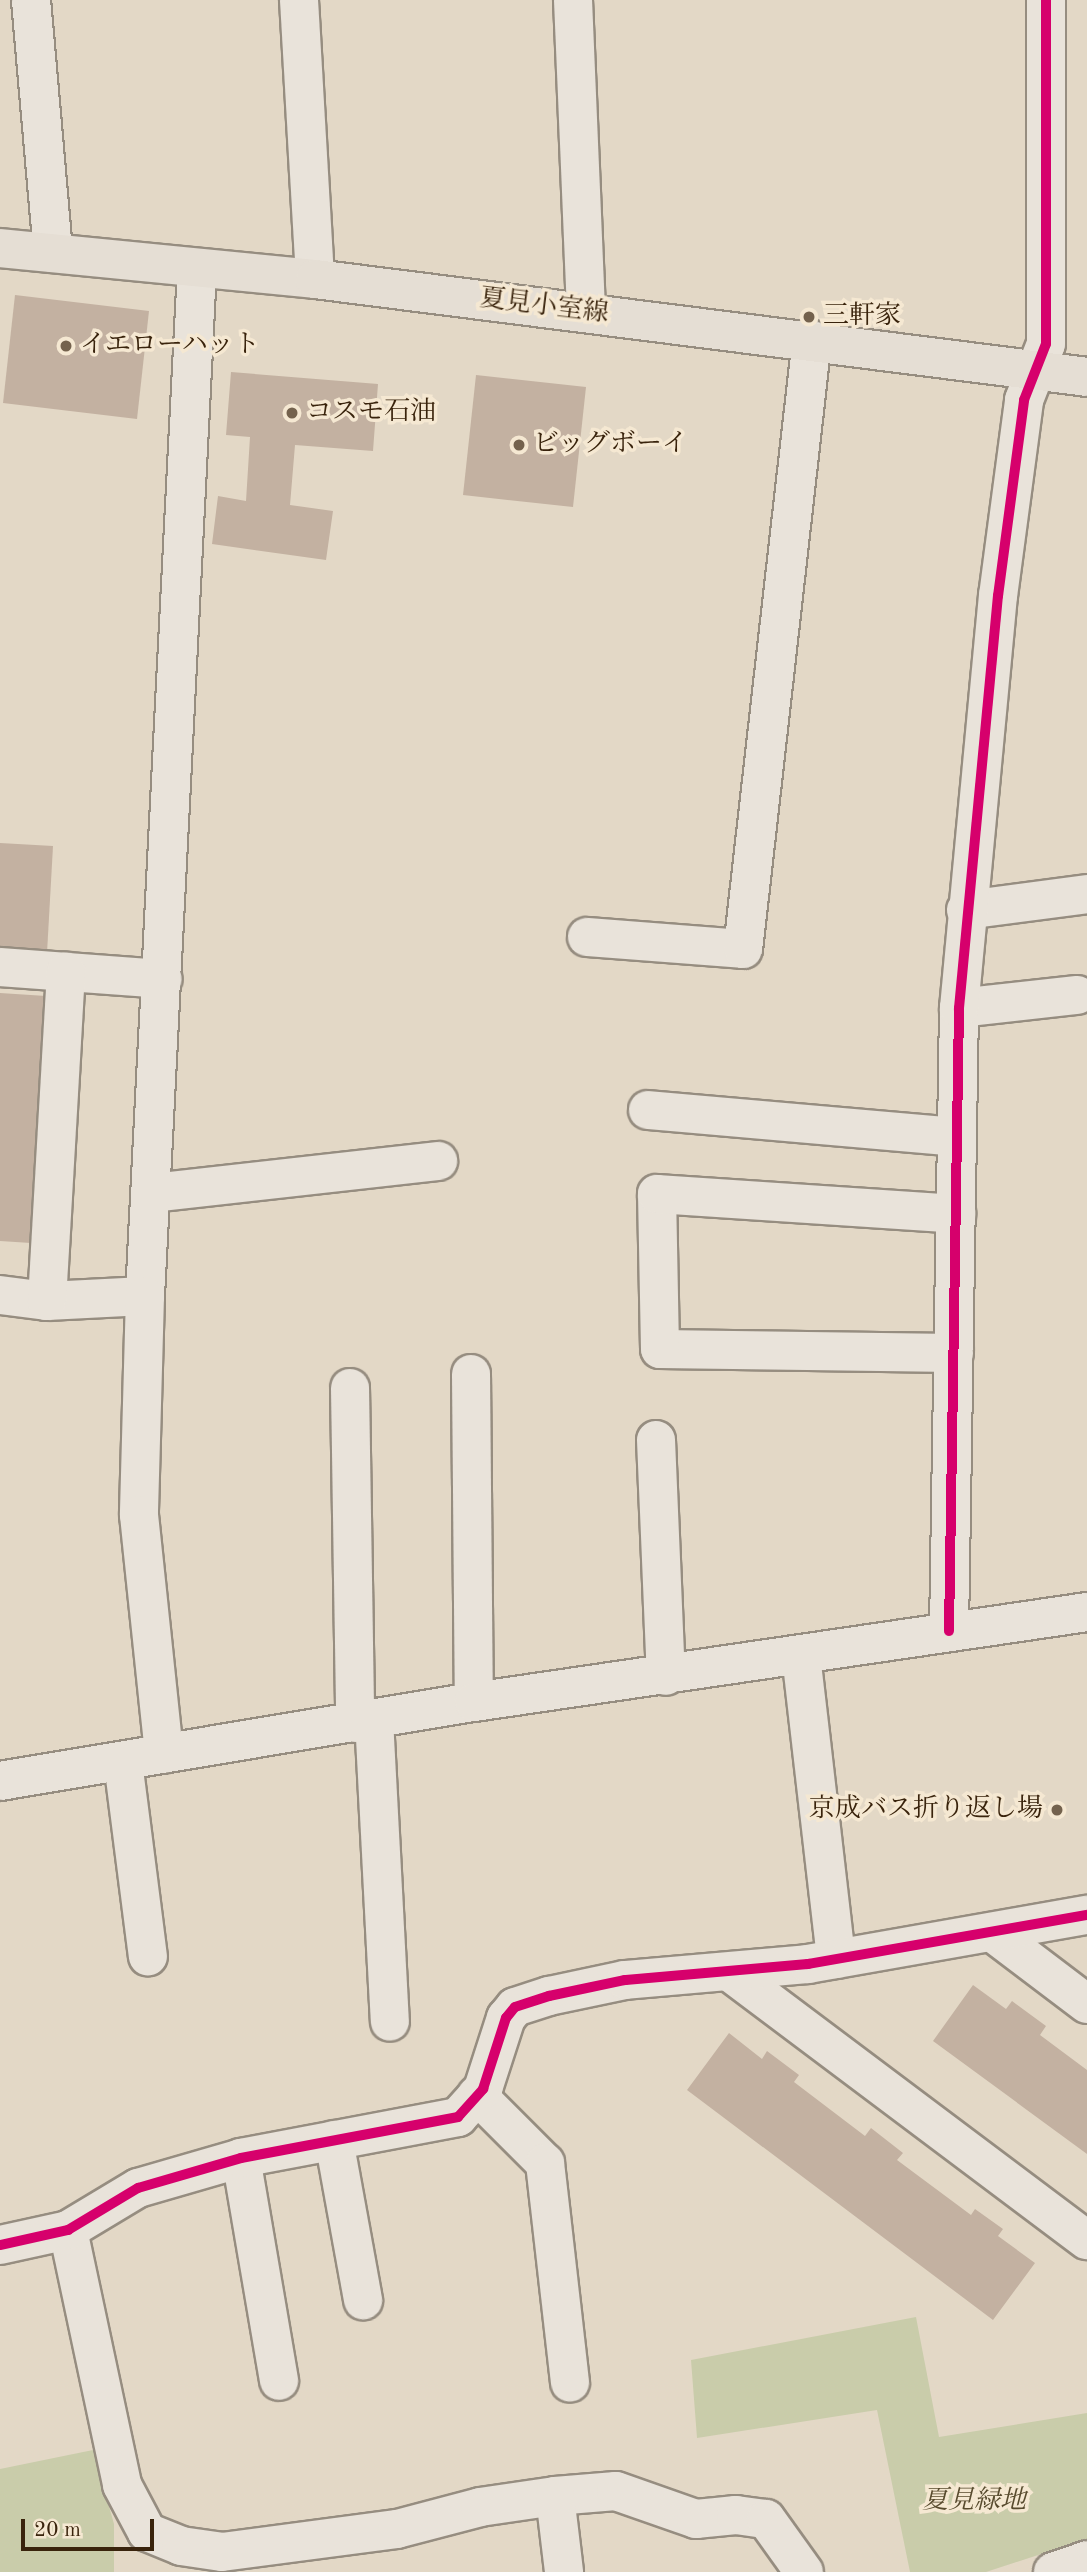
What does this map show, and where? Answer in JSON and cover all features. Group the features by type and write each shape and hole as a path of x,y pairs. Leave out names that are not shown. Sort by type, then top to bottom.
{"main road":[{"name":"夏見小室線","path":"0,248 315,279 1087,377"}],"street":[{"path":"30,0 53,253"},
{"path":"299,0 315,279"},
{"path":"573,0 586,312"},
{"path":"949,1631 956,1214 954,1137 959,1008 966,910 998,596 1024,400 1046,344 1046,0"},
{"path":"164,1754 139,1515 145,1296 197,269"},
{"path":"587,937 743,949 812,340"},
{"path":"966,910 1087,894"},
{"path":"0,967 163,979"},
{"path":"47,1301 66,972"},
{"path":"959,1008 1077,995"},
{"path":"649,1110 954,1137"},
{"path":"152,1193 438,1161"},
{"path":"954,1353 660,1349 657,1194 956,1214"},
{"path":"0,1295 47,1301 145,1296"},
{"path":"471,1374 474,1702"},
{"path":"350,1388 364,1721 390,2022"},
{"path":"656,1440 666,1676"},
{"path":"0,1781 474,1702 666,1676 1087,1612"},
{"path":"801,1655 836,1959"},
{"path":"123,1762 148,1956"},
{"path":"0,2245 68,2230 138,2188 241,2158 458,2117 477,2095 506,2018 515,2007 625,1980 731,1973 836,1959 1087,1915"},
{"path":"992,1932 1087,2004"},
{"path":"731,1973 1087,2240"},
{"path":"477,2095 545,2163 570,2383"},
{"path":"334,2140 363,2300"},
{"path":"241,2158 279,2381"},
{"path":"68,2230 122,2484 147,2532 181,2546 222,2552 397,2529 480,2507 555,2496 616,2491 696,2519 736,2515 766,2519 804,2572"},
{"path":"555,2496 565,2572"},
{"path":"1053,2572 1087,2560"}],"green space":[{"name":"夏見緑地","path":"916,2317 939,2437 1087,2413 1087,2539 986,2572 910,2572 877,2410 697,2438 691,2360"},
{"path":"93,2450 114,2524 114,2572 0,2572 0,2469"}],"building":[{"path":"15,295 149,311 137,419 3,403"},
{"path":"231,372 378,384 373,451 295,445 290,505 333,511 326,560 212,544 218,496 246,501 250,437 226,435"},
{"path":"476,375 586,387 573,507 463,495"},
{"path":"0,843 53,846 47,953 0,950"},
{"path":"0,993 46,996 31,1243 0,1241"},
{"path":"973,1985 1006,2009 1012,2001 1046,2026 1040,2035 1087,2070 1087,2154 933,2041"},
{"path":"729,2033 762,2059 767,2051 799,2075 794,2082 865,2136 871,2128 903,2153 897,2160 971,2215 975,2209 1003,2229 998,2236 1035,2263 993,2320 687,2090"}],"cycle path":[{"path":"949,1631 959,1008 998,596 1024,400 1046,344 1046,0"},
{"path":"0,2245 68,2230 138,2188 241,2158 458,2117 483,2089 506,2018 515,2007 549,1996 625,1980 808,1964 1087,1915"}],"place":[{"name":"三軒家","path":"809,317"},
{"name":"イエローハット","path":"66,346"},
{"name":"コスモ石油","path":"292,413"},
{"name":"ビッグボーイ","path":"519,445"},
{"name":"京成バス折り返し場","path":"1057,1810"}]}
